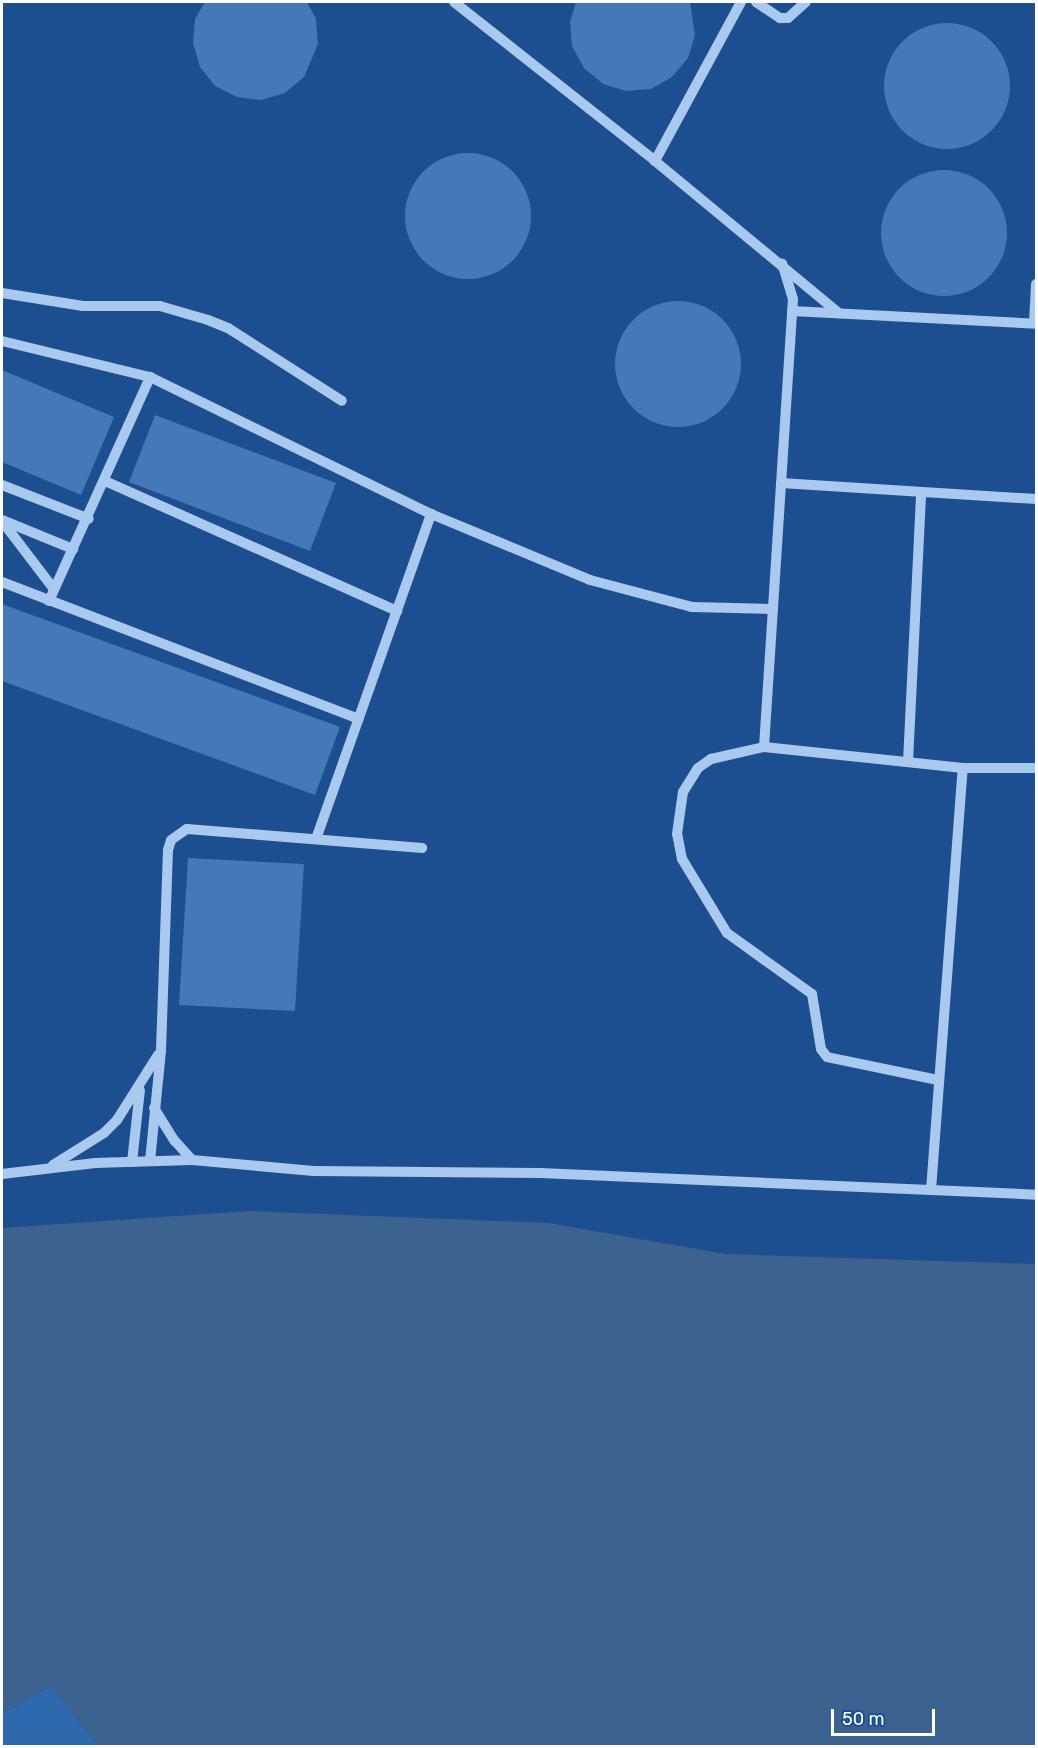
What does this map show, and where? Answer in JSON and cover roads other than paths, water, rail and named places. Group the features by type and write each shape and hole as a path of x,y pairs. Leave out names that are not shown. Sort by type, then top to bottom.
{"street":[{"path":"454,2 655,161 839,313"},
{"path":"655,161 741,2"},
{"path":"756,2 780,18 788,18 806,2"},
{"path":"764,747 792,311 792,286 782,264"},
{"path":"792,311 1035,323 1036,284"},
{"path":"2,293 83,306 160,306 208,320 228,328 342,401"},
{"path":"2,340 150,377 431,514 590,580 692,607 773,609"},
{"path":"49,601 53,588 89,519 150,377"},
{"path":"105,481 397,611"},
{"path":"781,483 1036,499"},
{"path":"2,485 89,519"},
{"path":"908,762 921,492"},
{"path":"316,838 431,514"},
{"path":"2,520 73,549"},
{"path":"2,520 53,588"},
{"path":"2,582 359,719"},
{"path":"938,1080 827,1057 821,1049 812,994 727,933 682,860 677,834 682,792 698,768 711,759 764,747 963,768 1036,768"},
{"path":"931,1190 963,768"},
{"path":"150,1161 161,1050 168,850 171,840 187,829 422,848"},
{"path":"50,1167 105,1133 140,1086 161,1050"},
{"path":"132,1162 140,1086"},
{"path":"154,1108 175,1141 192,1160"},
{"path":"2,1174 50,1167 192,1160 314,1171 540,1173 1036,1195"}]}
